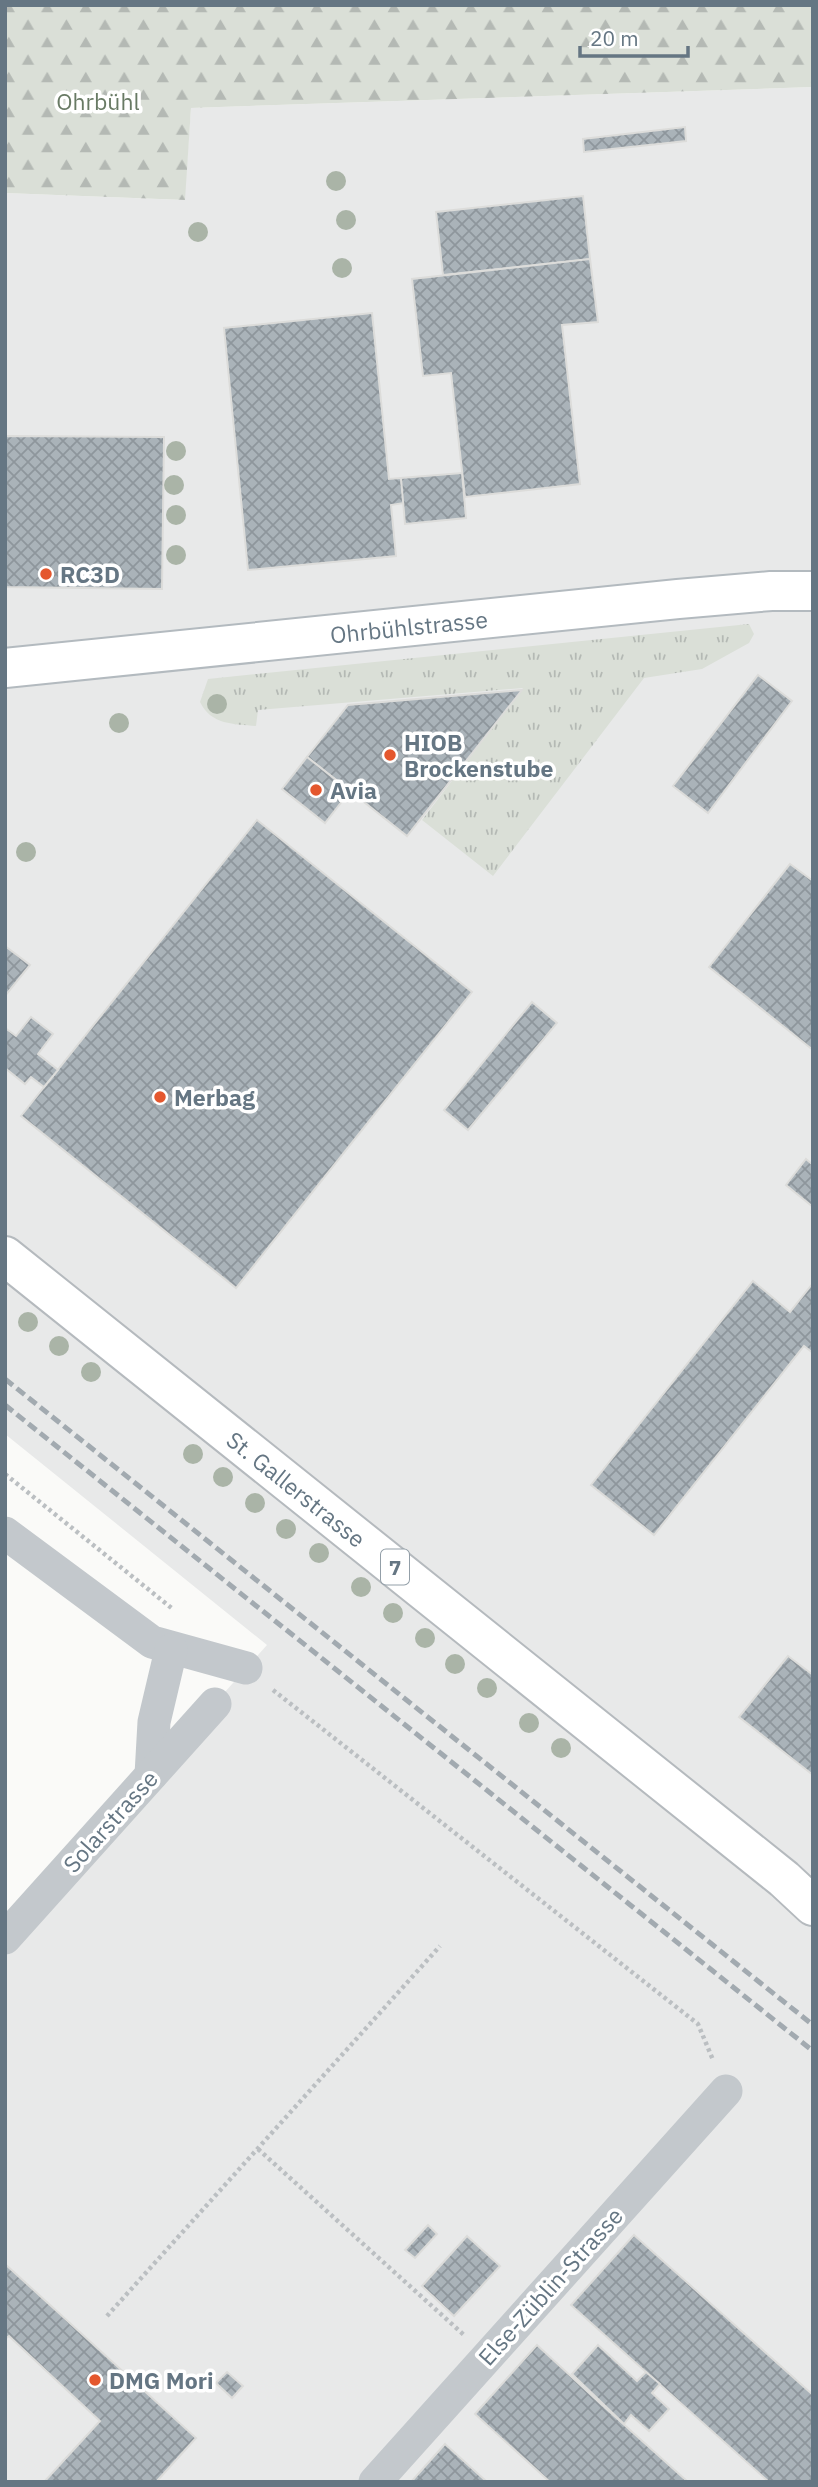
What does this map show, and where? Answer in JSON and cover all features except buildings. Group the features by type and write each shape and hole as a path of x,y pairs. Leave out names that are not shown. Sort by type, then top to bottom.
{"main road":[{"name":"Ohrbühlstrasse","path":"5,668 678,599 771,591 813,591"},
{"name":"St. Gallerstrasse","path":"5,1256 798,1888 813,1906"}],"street":[{"path":"5,1533 152,1642 171,1650 246,1668"},
{"path":"151,1775 154,1722 171,1650"},
{"name":"Solarstrasse","path":"5,1938 215,1704"},
{"name":"Else-Züblin-Strasse","path":"375,2482 726,2091"}],"path":[{"path":"5,1474 183,1618"},
{"path":"246,1668 698,2024"},
{"path":"107,2316 440,1946"},
{"path":"258,2149 488,2356"}],"shaded area":[{"path":"813,87 813,2482 5,2482 5,1938 267,1645 5,1434 5,193 184,200 191,108"}],"green space":[{"name":"Ohrbühl","path":"5,5 813,5 813,87 191,108 185,200 5,193"},
{"path":"749,624 754,634 749,643 702,669 644,678 493,876 422,820 523,688 258,710 256,726 232,724 217,719 205,710 200,702 208,679"}],"railway":[{"path":"5,1379 813,2025"},
{"path":"5,1405 813,2051"}],"place":[{"name":"RC3D","path":"46,574"},
{"name":"HIOB Brockenstube","path":"390,755"},
{"name":"Avia","path":"316,790"},
{"name":"Merbag","path":"160,1097"},
{"name":"DMG Mori","path":"95,2380"}]}
